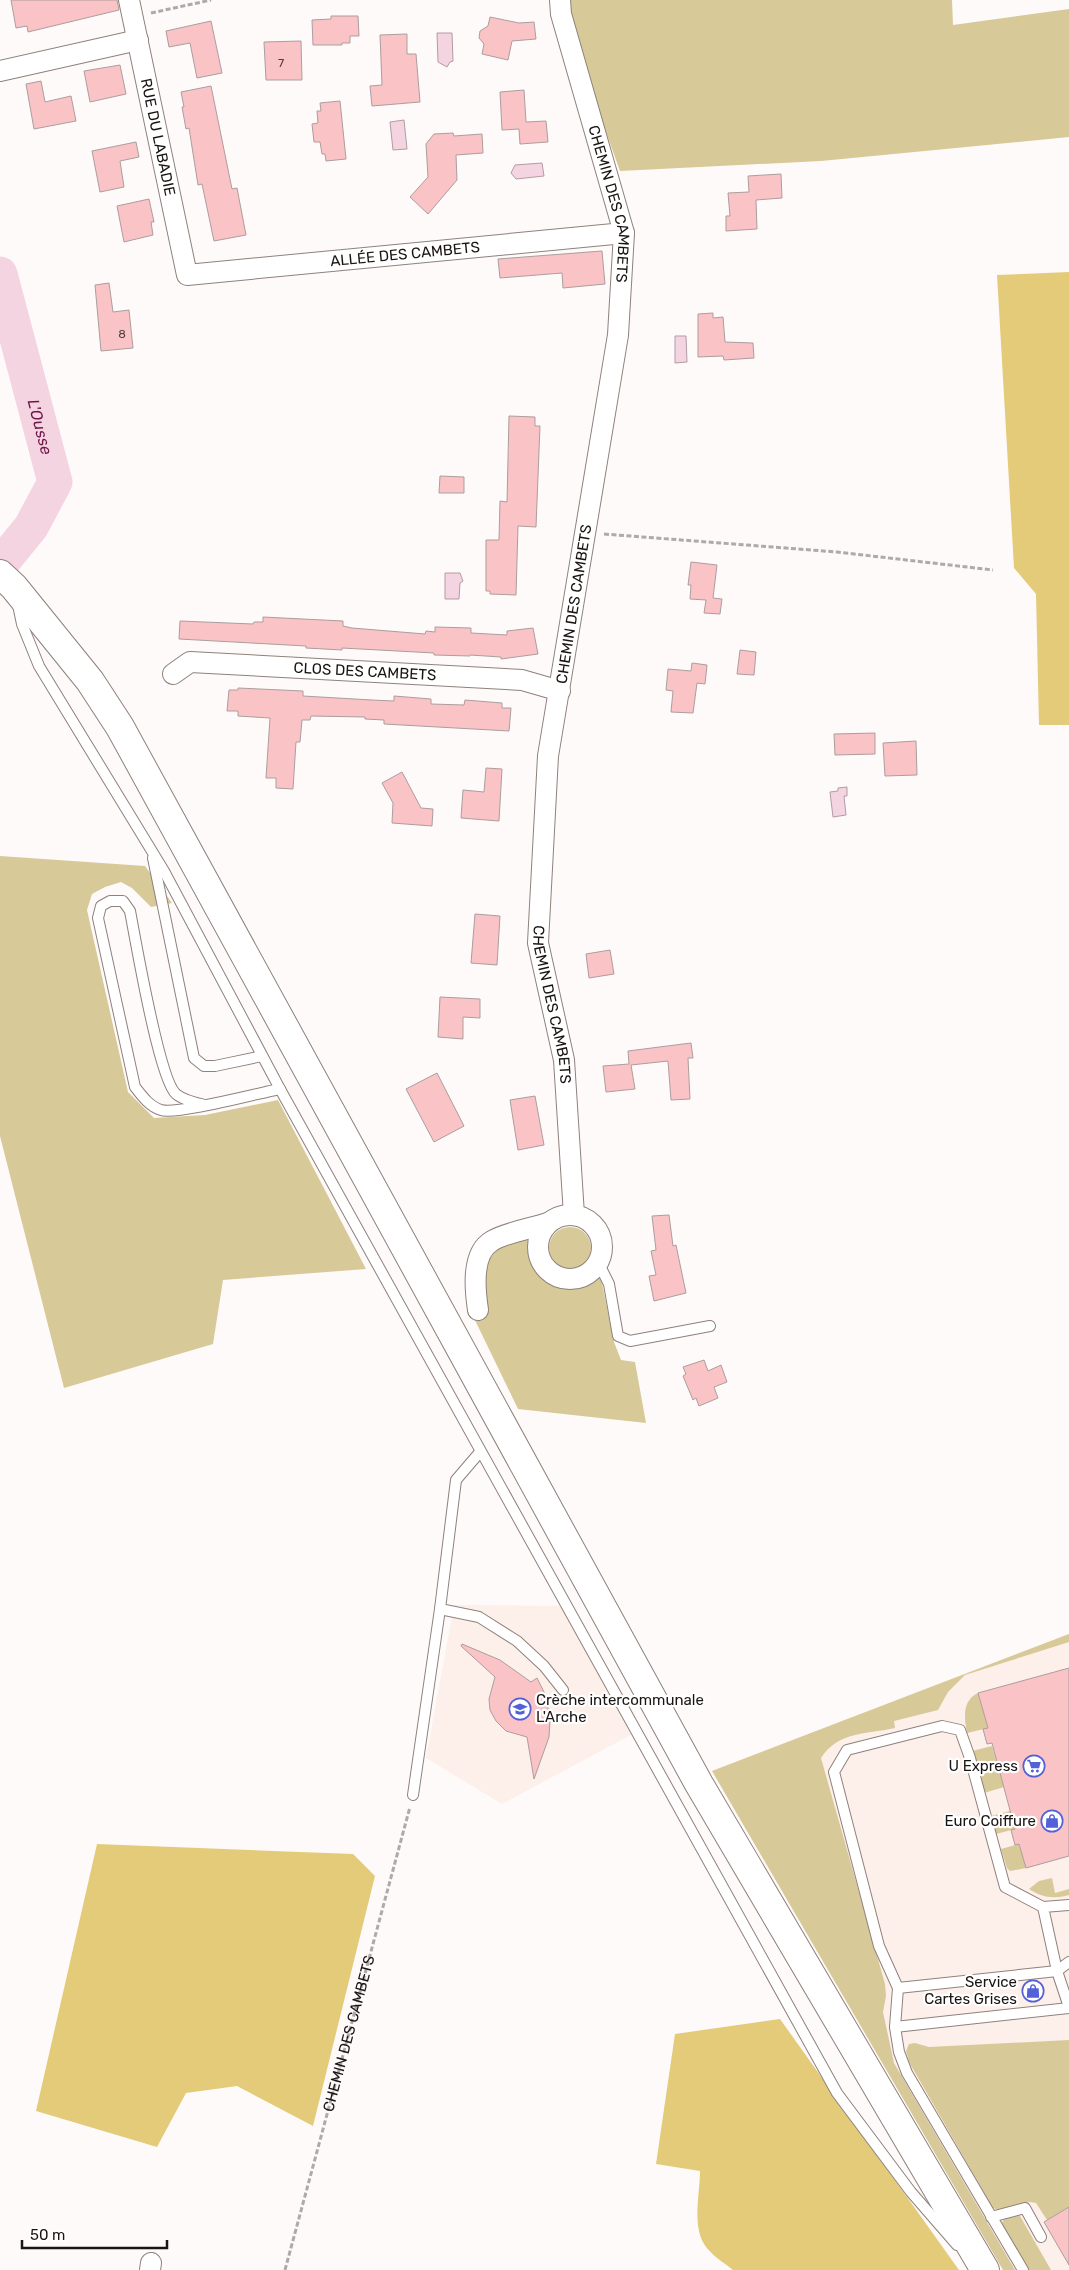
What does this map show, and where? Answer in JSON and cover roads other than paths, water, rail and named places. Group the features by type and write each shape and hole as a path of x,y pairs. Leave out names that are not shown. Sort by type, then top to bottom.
{"main road":[{"path":"7,580 90,681 120,727 699,1784 985,2270"}],"street":[{"name":"CHEMIN DES CAMBETS","path":"560,0 561,14 624,233 618,335 548,756 538,943 564,1060 574,1215"},
{"name":"RUE DU LABADIE","path":"131,9 187,275"},
{"path":"0,71 138,40"},
{"name":"ALLÉE DES CAMBETS","path":"187,275 624,233"},
{"name":"CLOS DES CAMBETS","path":"173,674 190,662 522,680 560,691"},
{"path":"478,1310 476,1291 480,1253 491,1241 548,1223 556,1218 574,1215 592,1224 598,1233 602,1253 591,1271 582,1277 571,1280 560,1278 550,1273 542,1264 538,1248 541,1232 548,1223"}],"lane":[{"path":"7,580 38,666 152,851 280,1089 836,2093 911,2192 979,2270"},
{"path":"152,851 194,1058 204,1066 215,1066 262,1056"},
{"path":"205,1104 195,1103 175,1094 161,1064 130,911 123,901 110,901 100,906 98,918 135,1087 147,1102 161,1110 179,1111 280,1089"},
{"path":"598,1262 609,1284 618,1336 630,1341 710,1326"},
{"path":"413,1795 456,1480 480,1452"},
{"path":"440,1608 480,1617 517,1641 544,1666 562,1690"},
{"path":"1023,2270 907,2073 894,2027 898,1988 879,1946 834,1772 847,1750 942,1726 960,1730 970,1758 1005,1887 1043,1907 1069,1905"},
{"path":"894,2027 1069,2008 1057,1971 1043,1907"},
{"path":"898,1988 1057,1971 1069,1962"},
{"path":"990,2216 1025,2208 1042,2237"}],"waterway":[{"name":"L'Ousse","path":"0,274 55,482 31,527 0,565"}],"place":[{"name":"Crèche intercommunale L'Arche","path":"520,1709"},
{"name":"U Express","path":"1034,1766"},
{"name":"Euro Coiffure","path":"1052,1821"},
{"name":"Service Cartes Grises","path":"1033,1991"}]}
